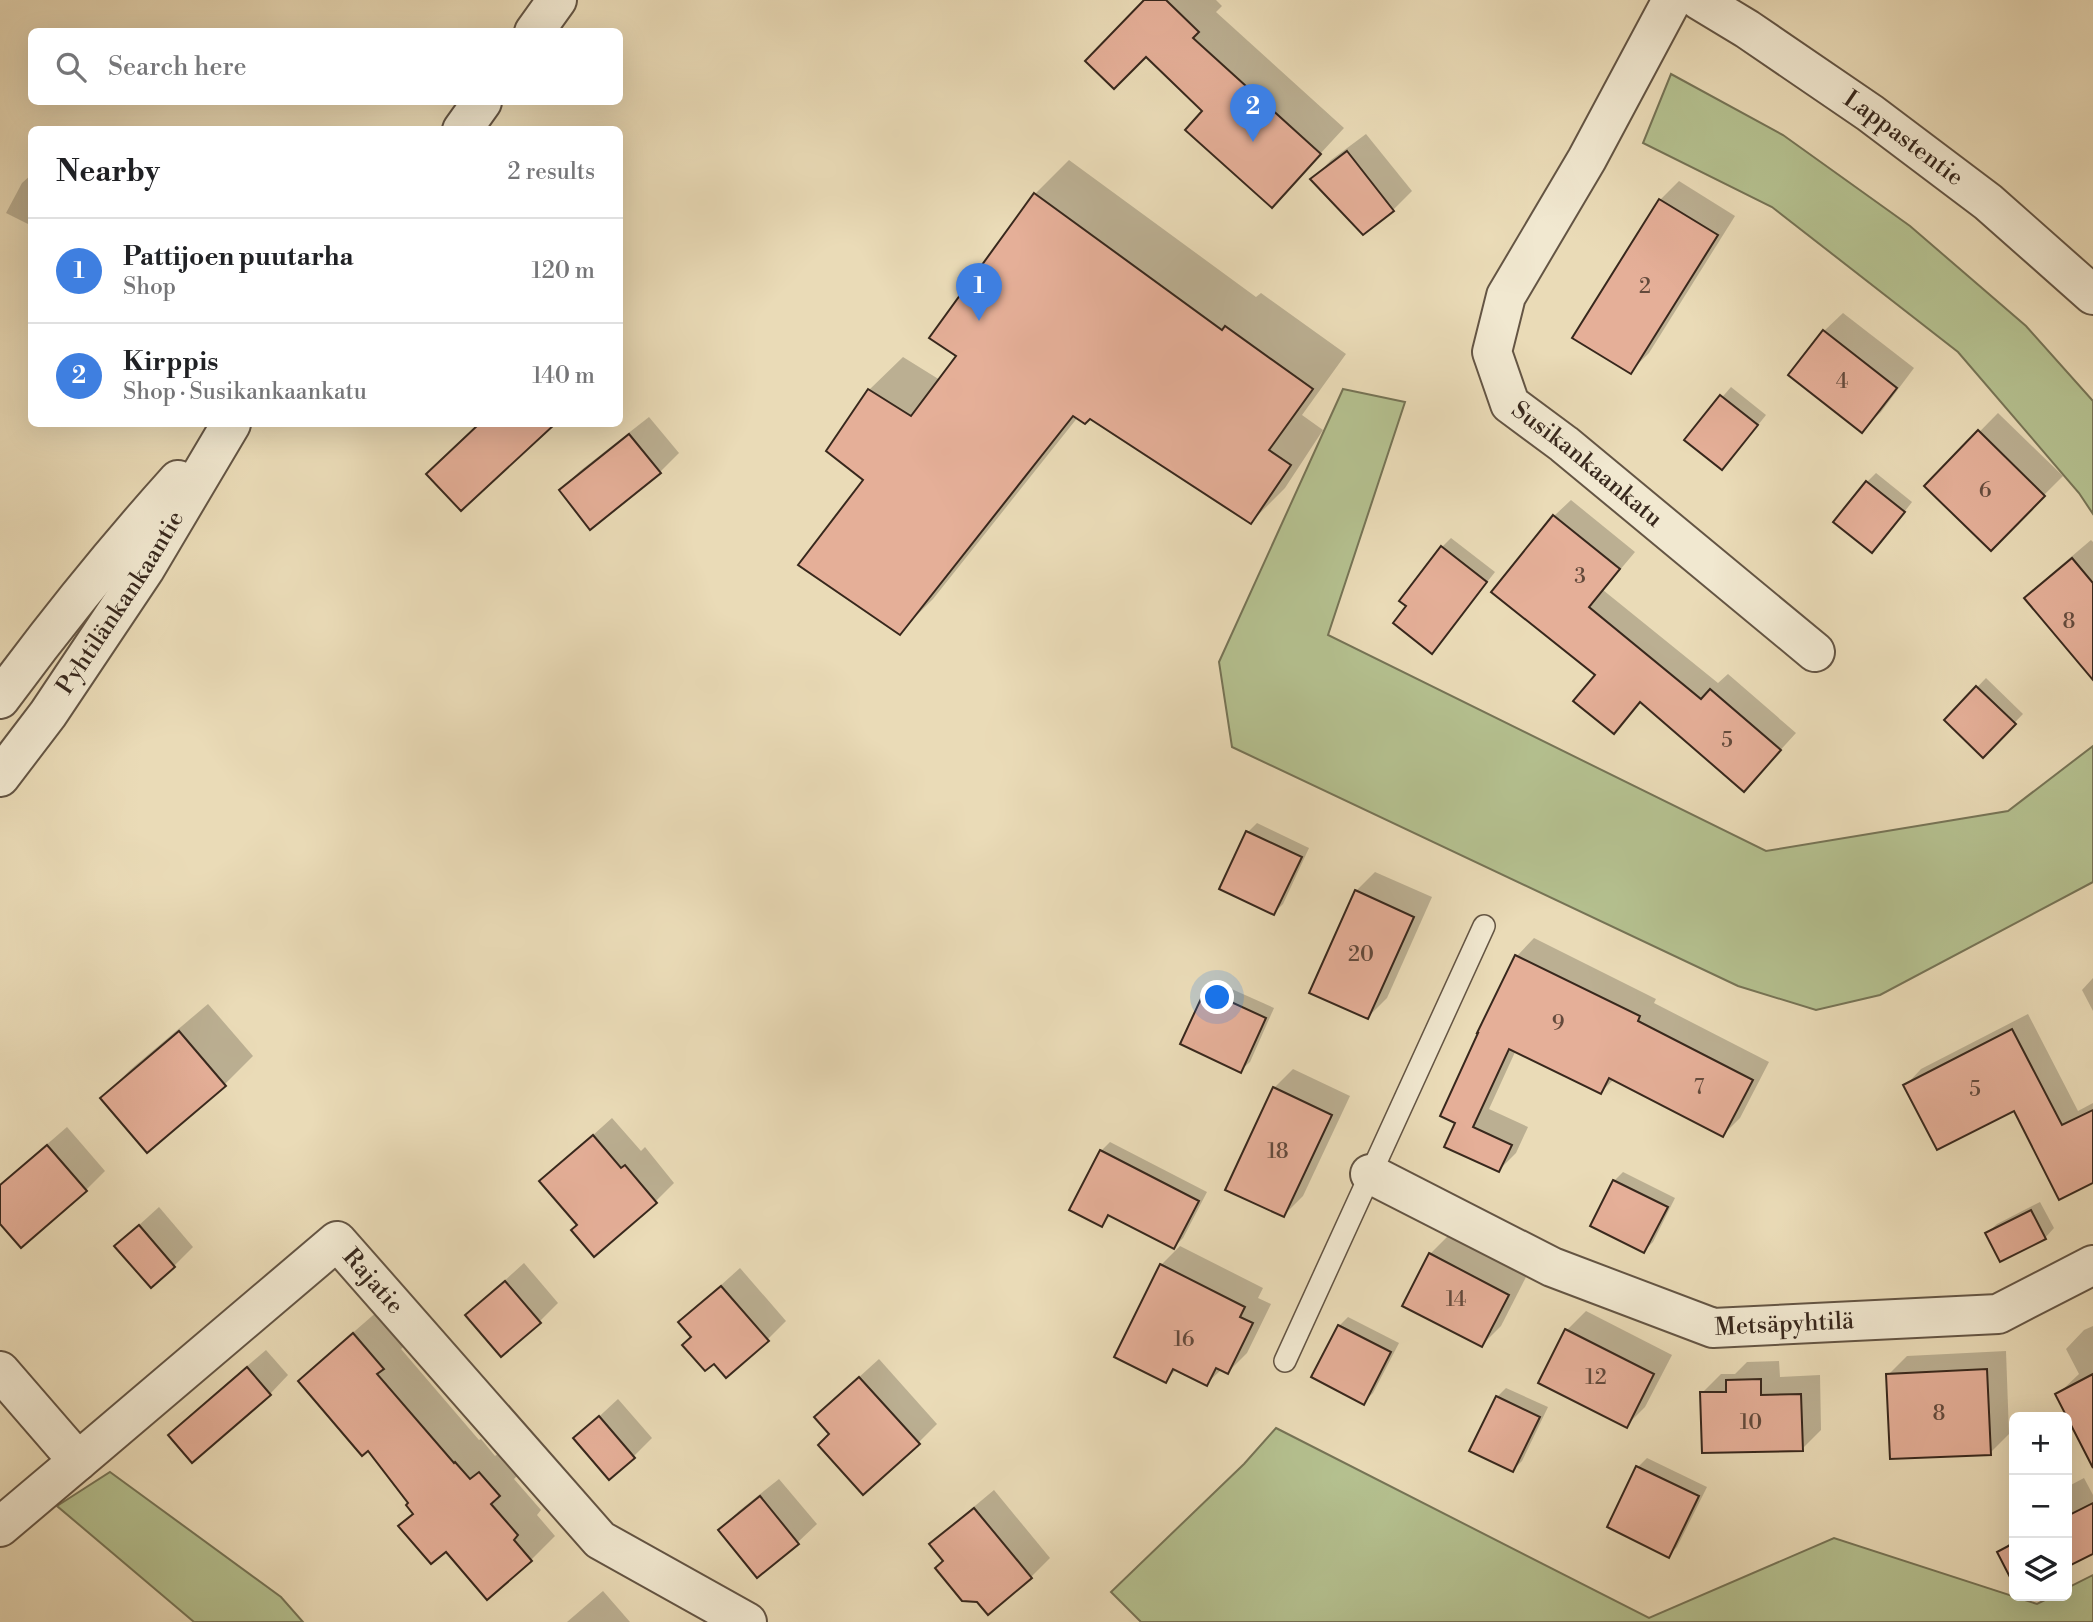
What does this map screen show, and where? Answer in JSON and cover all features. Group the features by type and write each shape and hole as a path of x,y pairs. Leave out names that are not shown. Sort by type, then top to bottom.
{"street":[{"path":"537,28 557,0"},
{"name":"Susikankaankatu","path":"1672,0 1587,159 1506,296 1492,352 1510,404 1564,444 1815,652"},
{"name":"Lappastentie","path":"1699,0 1747,29 1870,113 1988,202 2093,295"},
{"path":"465,126 480,105"},
{"name":"Pyhtilänkankaantie","path":"0,699 53,628 133,530 227,427"},
{"name":"Pyhtilänkankaantie","path":"0,777 48,714 145,569 228,427"},
{"name":"Metsäpyhtilä","path":"1370,1174 1552,1267 1713,1328 1998,1314 2093,1265"},
{"name":"Rajatie","path":"78,1461 337,1241 600,1540 747,1622"},
{"path":"0,1371 78,1461 0,1527"}],"lane":[{"path":"1285,1361 1484,926"}],"green space":[{"path":"1671,74 1783,135 1910,226 2026,326 2093,401 2093,514 2079,493 1958,352 1772,207 1643,143"},
{"path":"1343,389 1405,402 1328,635 1766,851 2008,811 2093,746 2093,882 1880,995 1816,1010 1738,986 1232,747 1219,662"},
{"path":"1276,1428 1649,1618 1834,1538 2009,1595 2009,1601 2037,1604 2043,1601 2072,1601 2072,1586 2093,1575 2093,1622 1141,1622 1111,1592 1244,1464"},
{"path":"110,1472 281,1597 303,1622 194,1622 57,1506"}],"building":[{"path":"1144,0 1166,0 1199,32 1193,38 1321,154 1272,208 1185,130 1202,111 1146,57 1114,89 1085,61"},
{"path":"1347,151 1394,211 1363,235 1310,179"},
{"path":"1034,193 1222,330 1225,326 1313,389 1269,450 1291,465 1251,524 1090,419 1085,424 1073,416 900,635 798,565 863,480 826,451 868,389 911,416 956,356 929,338"},
{"path":"1659,199 1718,235 1631,374 1572,338"},
{"path":"1823,330 1897,388 1862,433 1788,375"},
{"path":"1720,395 1758,425 1722,470 1684,440"},
{"path":"476,427 552,427 461,511 426,474"},
{"path":"1978,430 2045,496 1991,551 1924,486"},
{"path":"629,434 661,473 590,530 559,490"},
{"path":"1866,481 1905,512 1872,553 1833,522"},
{"path":"1553,515 1620,569 1589,607 1701,699 1710,689 1781,750 1744,792 1640,702 1614,734 1573,701 1595,675 1491,592"},
{"path":"1441,546 1487,582 1432,654 1393,623 1406,606 1399,601"},
{"path":"2072,558 2093,583 2093,680 2024,598"},
{"path":"1976,686 2016,724 1983,758 1944,720"},
{"path":"1246,831 1302,857 1274,915 1219,889"},
{"path":"1355,890 1414,917 1368,1019 1309,993"},
{"path":"1515,955 1640,1016 1638,1021 1753,1080 1723,1137 1609,1078 1601,1094 1509,1049 1473,1127 1512,1145 1499,1172 1444,1147 1455,1123 1440,1116"},
{"path":"1205,990 1266,1018 1241,1073 1180,1044"},
{"path":"2012,1029 2062,1125 2093,1110 2093,1183 2059,1200 2014,1111 1937,1150 1903,1085"},
{"path":"179,1031 226,1086 147,1153 100,1098"},
{"path":"1273,1087 1332,1115 1284,1217 1225,1190"},
{"path":"593,1135 621,1168 625,1165 657,1203 594,1257 571,1230 577,1225 539,1181"},
{"path":"47,1145 87,1191 21,1248 0,1224 0,1185"},
{"path":"1100,1150 1199,1201 1174,1249 1108,1215 1102,1227 1069,1210"},
{"path":"1613,1180 1668,1207 1644,1253 1590,1226"},
{"path":"2031,1210 2046,1239 2000,1262 1985,1233"},
{"path":"139,1225 175,1267 151,1288 114,1246"},
{"path":"1429,1253 1509,1295 1482,1347 1402,1306"},
{"path":"1160,1264 1245,1307 1240,1317 1253,1323 1228,1374 1216,1368 1207,1386 1173,1369 1166,1383 1114,1357"},
{"path":"505,1281 541,1323 501,1357 465,1315"},
{"path":"721,1286 769,1341 726,1378 714,1364 705,1371 682,1345 691,1337 678,1322"},
{"path":"1338,1325 1391,1352 1364,1405 1311,1377"},
{"path":"1565,1329 1654,1374 1627,1428 1538,1383"},
{"path":"353,1333 384,1369 377,1374 454,1463 470,1479 479,1472 500,1496 491,1504 518,1535 514,1540 532,1561 487,1600 446,1552 431,1564 398,1526 413,1514 406,1505 408,1503 368,1451 362,1456 298,1381"},
{"path":"247,1367 271,1395 192,1463 168,1435"},
{"path":"1987,1369 1991,1455 1890,1459 1886,1374"},
{"path":"2093,1374 2093,1468 2072,1427 2072,1412 2064,1412 2055,1394"},
{"path":"859,1377 920,1444 863,1495 818,1445 829,1434 814,1417"},
{"path":"1761,1379 1761,1395 1801,1394 1803,1451 1702,1453 1700,1392 1726,1392 1726,1380"},
{"path":"1496,1396 1540,1417 1513,1472 1469,1451"},
{"path":"599,1416 635,1458 609,1480 573,1438"},
{"path":"1636,1466 1699,1496 1669,1558 1607,1527"},
{"path":"760,1496 799,1544 757,1578 718,1530"},
{"path":"2093,1503 2093,1554 2072,1564 2072,1538 2072,1514"},
{"path":"974,1508 1032,1578 988,1615 977,1602 962,1601 935,1568 943,1561 929,1544"},
{"path":"2009,1546 2009,1575 1997,1552"}],"place":[{"name":"Kirppis","path":"1253,142"},
{"name":"Pattijoen puutarha","path":"979,321"}]}
